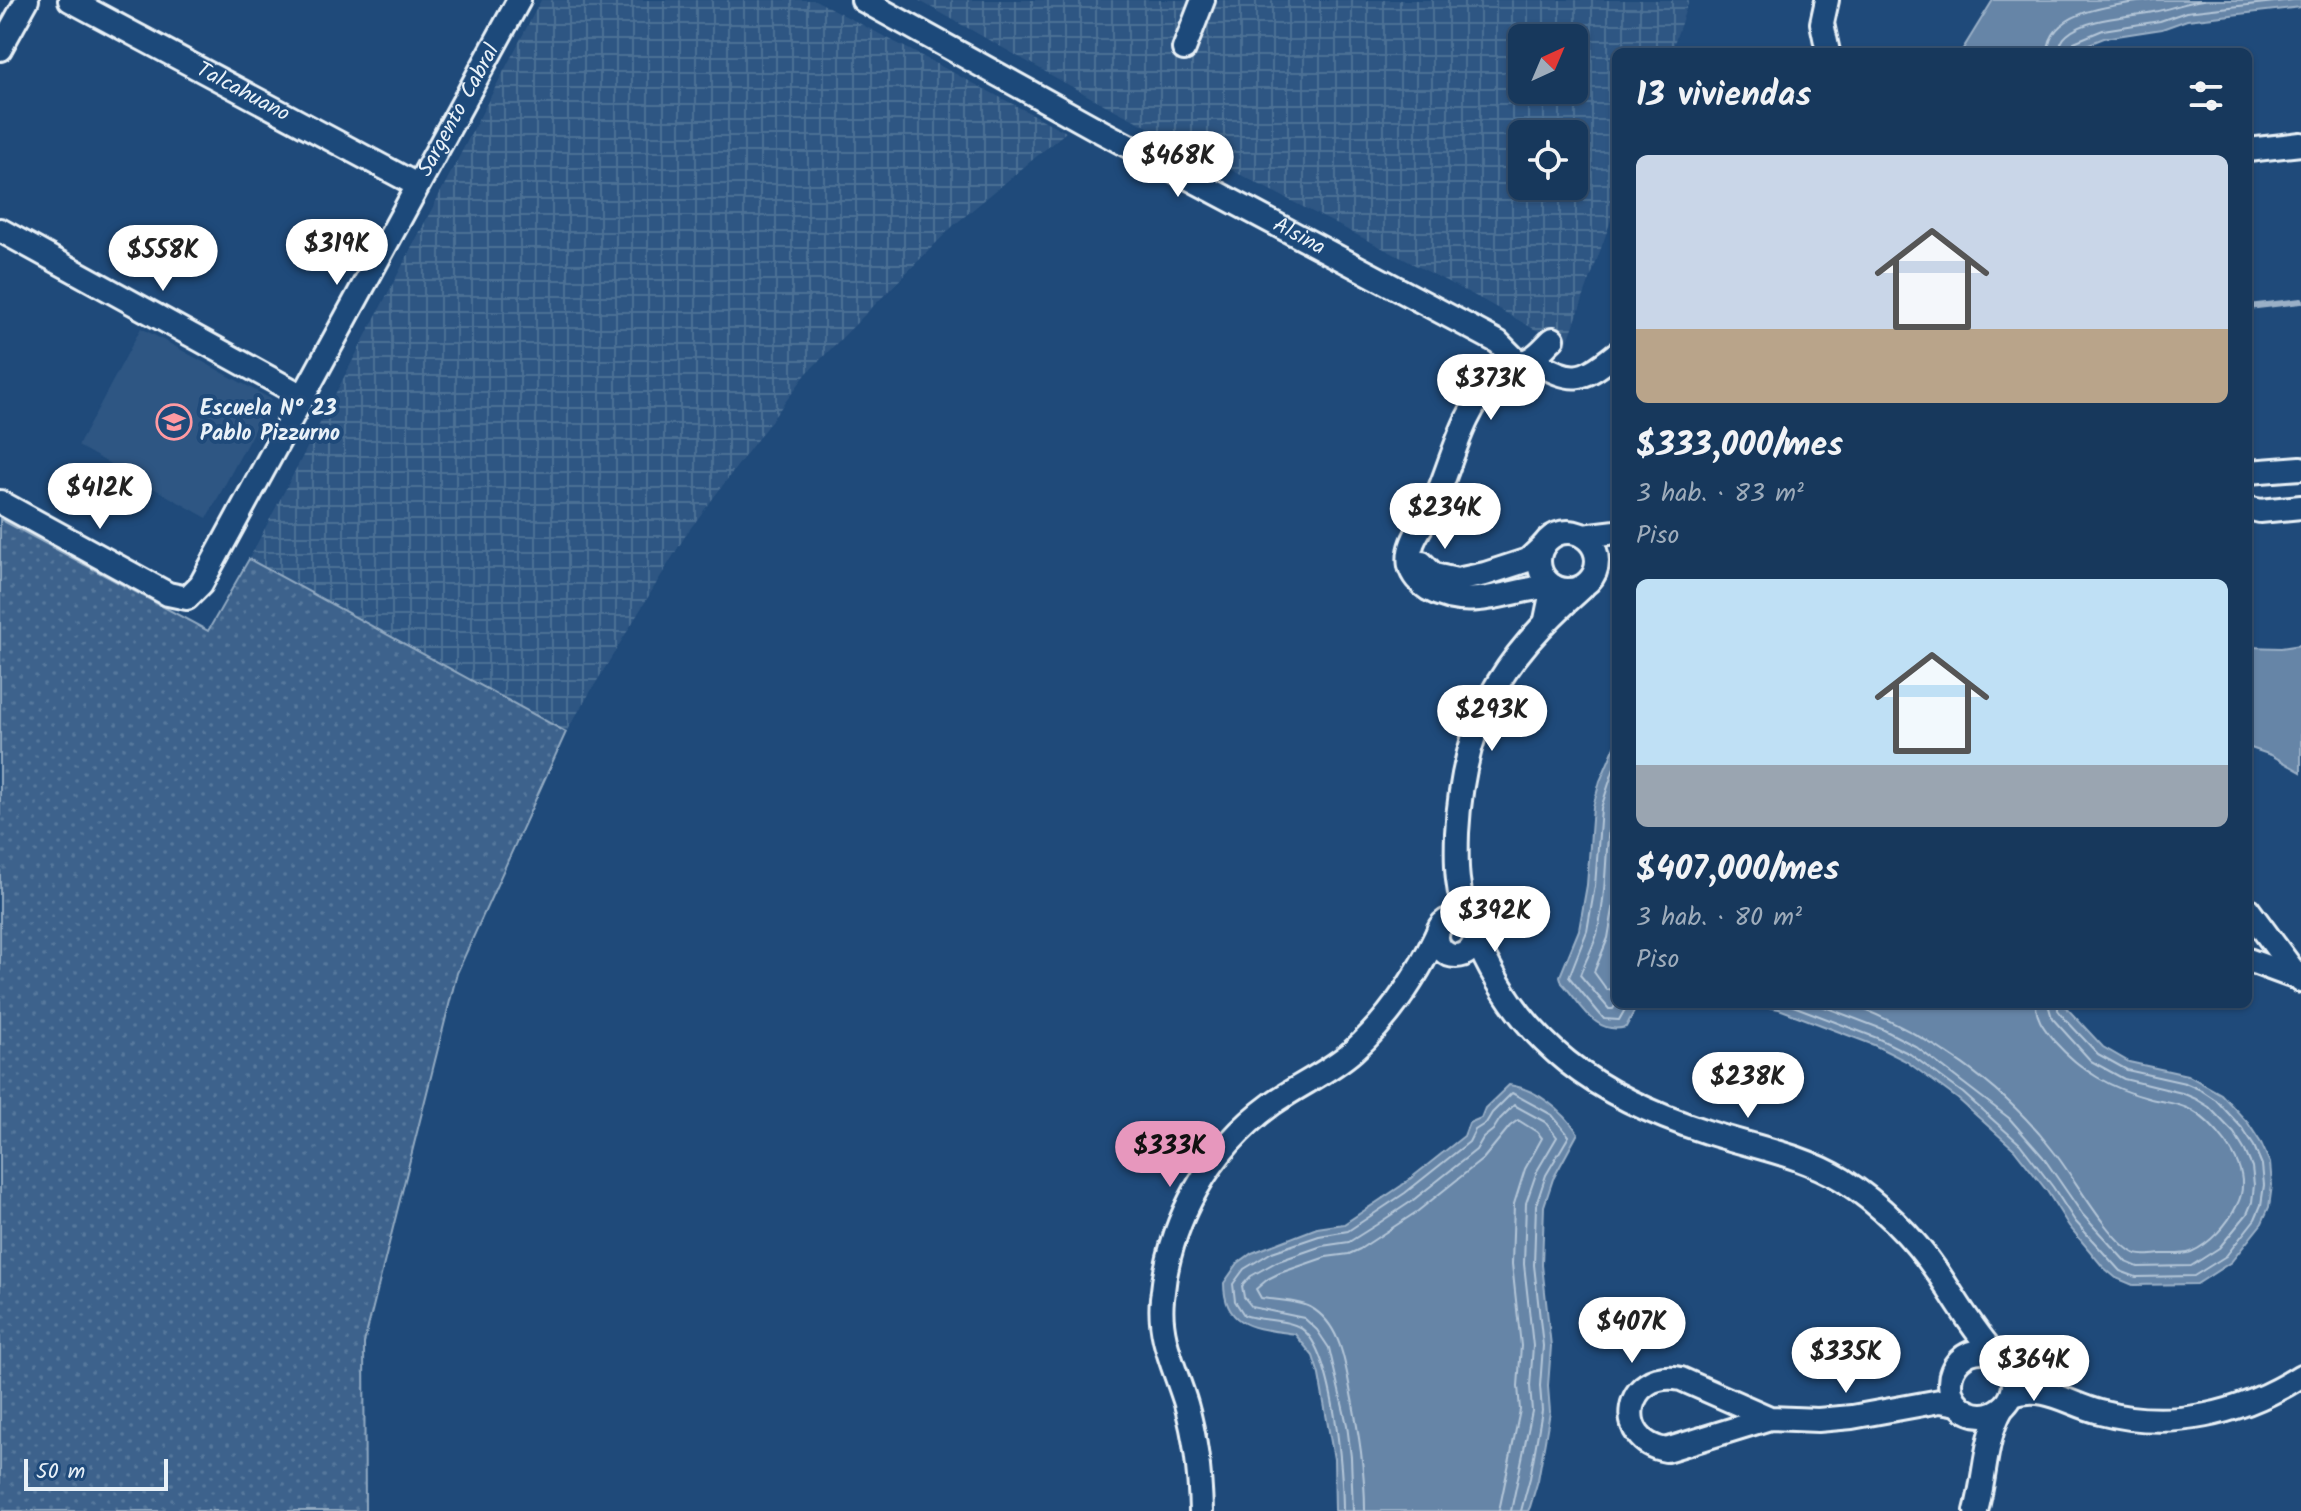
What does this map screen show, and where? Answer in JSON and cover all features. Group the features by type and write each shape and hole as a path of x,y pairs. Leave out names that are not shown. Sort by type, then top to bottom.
{"street":[{"path":"0,49 27,0"},
{"name":"Talcahuano","path":"70,0 417,185"},
{"name":"Sargento Cabral","path":"0,502 168,594 187,598 201,584 519,0"},
{"name":"Alsina","path":"863,0 1130,147 1498,342 1524,361 1571,378 1586,375 1612,357"},
{"path":"1184,49 1203,0"},
{"path":"1827,0 1822,23 1827,48"},
{"path":"2252,150 2301,144"},
{"path":"0,230 304,397"},
{"path":"1553,339 1496,377 1464,421 1430,511 1418,529 1409,564 1413,575 1428,589 1476,601 1553,586 1572,591 1612,569"},
{"path":"2252,472 2301,468"},
{"path":"2252,509 2301,507"},
{"path":"1430,511 1429,530 1421,556 1426,569 1444,579 1457,580 1485,574 1528,560 1557,534 1566,531 1583,536 1612,532"},
{"path":"1466,942 1458,892 1459,803 1471,742 1494,688 1525,643 1586,584 1598,564 1595,548 1583,536"},
{"path":"1543,546 1539,563 1546,580 1553,586"},
{"path":"1546,620 1553,586"},
{"path":"1201,1511 1194,1434 1163,1340 1161,1322 1167,1267 1185,1212 1197,1186 1227,1145 1274,1103 1330,1070 1355,1049 1399,1000 1420,969 1458,892"},
{"path":"2252,915 2299,980"},
{"path":"1466,942 1444,952 1437,941 1442,927 1459,918 1466,942 1514,1007 1562,1059 1603,1089 1630,1103 1708,1133 1784,1152 1842,1180 1902,1229 1938,1274 1971,1326 2014,1376 2007,1402 1993,1425 1987,1445"},
{"path":"1420,969 1466,942"},
{"path":"2252,962 2299,980"},
{"path":"1955,1303 1962,1324 1962,1338 1953,1371 1953,1396 1984,1430 1987,1445 1986,1468 1976,1511"},
{"path":"1925,1403 1972,1352 1999,1356 2043,1391"},
{"path":"1770,1418 1681,1379 1666,1376 1645,1383 1632,1404 1631,1416 1642,1440 1666,1450 1770,1418 1818,1420 1852,1417 1940,1401 1987,1415 2031,1390 2043,1391 2099,1412 2123,1417 2182,1419 2233,1410 2259,1400 2301,1376"}],"shaded area":[{"path":"541,0 815,0 1066,132 953,226 807,373 687,533 566,732 249,559"},
{"path":"918,0 1689,0 1672,48 1612,48 1612,217 1566,347 1481,299 1092,98"},
{"name":"Escuela N° 23 Pablo Pizzurno","path":"141,328 271,399 207,518 78,446"},
{"path":"0,519 208,631 249,559 566,732 457,973 364,1343 365,1511 0,1511"}],"water":[{"path":"1993,0 2301,0 2301,7 2187,20 2162,29 2104,38 2079,48 1963,48"},
{"path":"2301,645 2301,772 2252,748 2252,647"},
{"path":"1612,753 1612,1008 1636,1008 1626,1027 1615,1029 1605,1027 1589,1016 1562,983 1560,976 1579,930 1587,885 1593,807"},
{"path":"1773,1008 2067,1008 2103,1047 2129,1062 2187,1075 2221,1094 2248,1123 2270,1163 2272,1185 2269,1207 2262,1223 2231,1262 2197,1284 2133,1285 2116,1278 2103,1267 2069,1226 2047,1191 2014,1149 1958,1099 1906,1061 1874,1045"},
{"path":"1509,1085 1529,1091 1548,1102 1578,1133 1553,1179 1544,1206 1542,1265 1551,1346 1550,1412 1530,1507 1528,1511 1335,1511 1334,1459 1313,1356 1295,1334 1257,1328 1237,1318 1230,1310 1224,1283 1238,1263 1252,1253 1317,1228 1344,1224 1401,1186 1464,1136 1469,1123 1481,1118 1485,1108"}],"waterway":[{"path":"2252,307 2301,301"}],"place":[{"name":"Escuela N° 23 Pablo Pizzurno","path":"174,422"}]}
